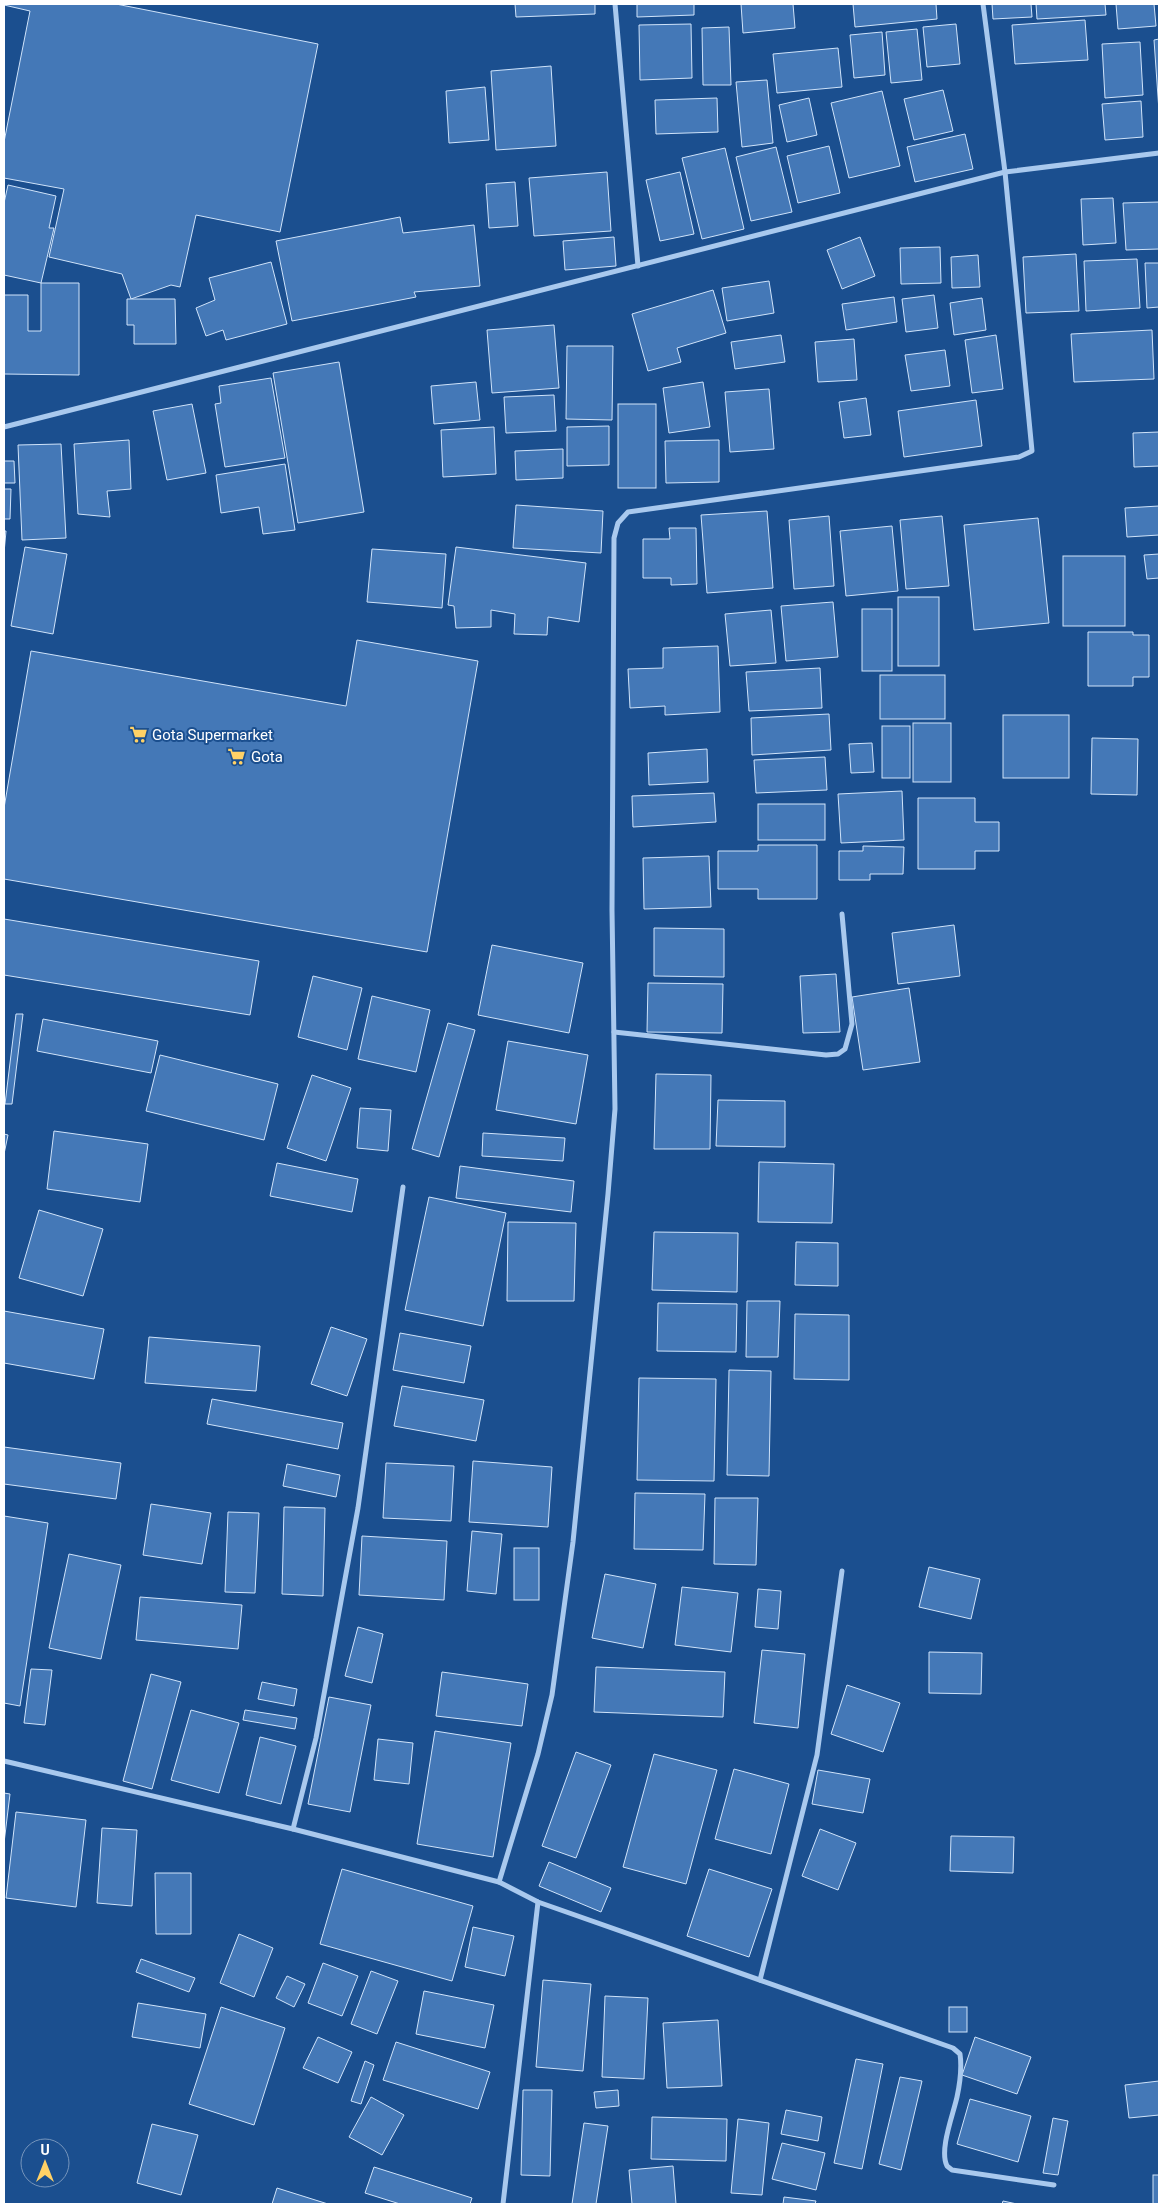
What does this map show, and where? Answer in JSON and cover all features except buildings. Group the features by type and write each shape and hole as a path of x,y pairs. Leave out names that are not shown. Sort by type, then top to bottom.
{"street":[{"path":"615,4 638,266"},
{"path":"499,1882 542,1737 552,1695 564,1614 608,1194 615,1110 612,910 614,538 618,523 628,512 1019,457 1032,451 1005,172 983,4"},
{"path":"4,427 1005,172 1159,153"},
{"path":"614,1032 826,1055 838,1054 845,1049 852,1024 842,914"},
{"path":"293,1829 316,1738 358,1508 403,1187"},
{"path":"760,1980 817,1755 842,1571"},
{"path":"4,1761 293,1829 499,1882 538,1902 953,2048 960,2054 961,2061 959,2085 944,2153 947,2166 952,2170 1054,2185"},
{"path":"503,2204 538,1902"}],"place":[{"name":"Gota Supermarket","path":"138,735"},
{"name":"Gota","path":"237,757"}]}
